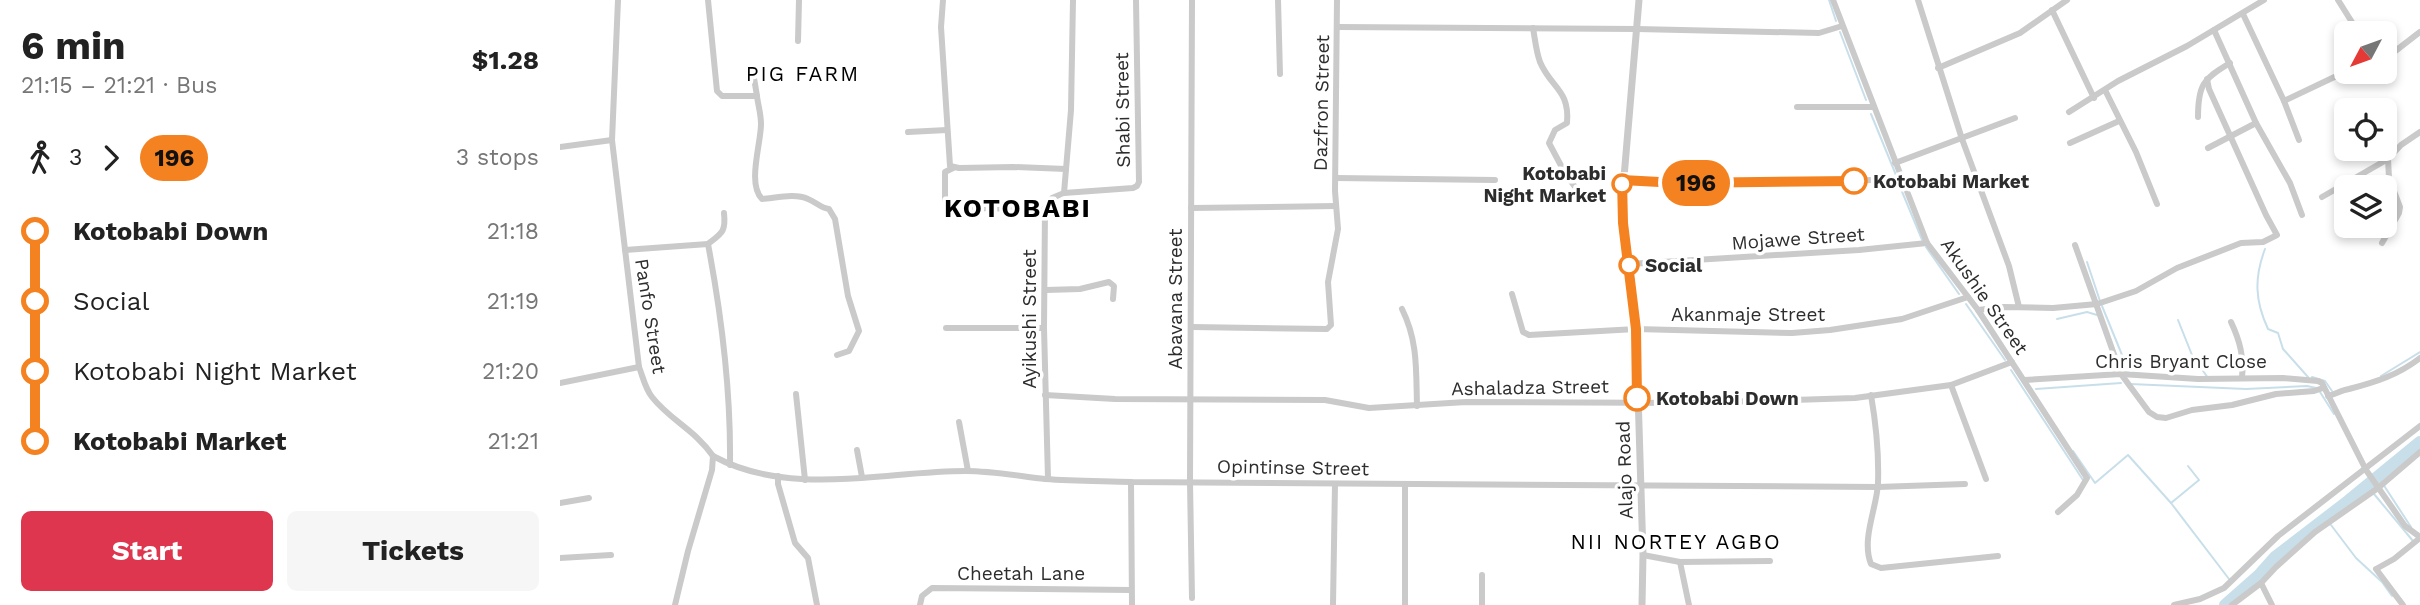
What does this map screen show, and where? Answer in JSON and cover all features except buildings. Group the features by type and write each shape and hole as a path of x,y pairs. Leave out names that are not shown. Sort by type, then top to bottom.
{"street":[{"name":"Panfo Street","path":"618,0 612,140 639,367 653,399 695,433 713,456"},
{"path":"708,0 717,91 722,96 757,96"},
{"path":"798,40 799,0"},
{"path":"943,0 941,27 947,130 950,166 953,168"},
{"path":"970,208 1045,209 1052,198 1064,192 1071,110 1073,0"},
{"name":"Shabi Street","path":"1064,192 1133,188 1139,182 1136,0"},
{"name":"Abavana Street","path":"1192,0 1192,598"},
{"path":"1278,0 1280,74"},
{"name":"Dazfron Street","path":"1192,327 1329,327 1331,322 1328,282 1338,229 1337,0"},
{"name":"Alajo Road","path":"1639,0 1622,180 1623,223 1636,329 1642,605"},
{"name":"Akushie Street","path":"1833,0 1927,243 1978,310 2087,478 2077,495 2059,512"},
{"path":"1918,0 1962,139 2009,266 2019,307"},
{"path":"1938,68 2020,33 2067,0"},
{"path":"2069,112 2264,0"},
{"path":"2338,0 2351,21"},
{"path":"2052,10 2094,98"},
{"path":"2243,14 2299,140"},
{"path":"1338,27 1819,33 1842,26"},
{"path":"1533,28 1538,58 1551,82 1566,99 1565,125 1557,127 1549,144 1566,175 1582,195"},
{"path":"2214,30 2256,123 2290,183 2302,215"},
{"path":"2398,49 2420,32"},
{"path":"2198,117 2200,90 2207,79 2230,63"},
{"path":"753,72 761,121 755,182 758,195 762,199 807,198 822,208 829,209 835,219 848,296 859,331 849,351 837,355"},
{"path":"2284,102 2334,77"},
{"path":"1978,310 2097,304 2136,291 2177,268 2241,243 2263,242 2277,235 2209,89 2207,79"},
{"path":"2105,90 2136,152 2157,204"},
{"path":"1797,107 1873,107"},
{"path":"1895,163 2015,118"},
{"path":"2070,143 2119,121"},
{"path":"2208,148 2256,123"},
{"path":"908,132 947,130"},
{"path":"2397,149 2420,132"},
{"path":"560,147 612,140"},
{"path":"2322,197 2385,161"},
{"path":"2382,243 2400,208 2389,178 2388,161"},
{"path":"945,199 945,172 953,168 1066,169"},
{"path":"1336,178 1495,180"},
{"path":"1622,180 1740,183 1900,178"},
{"path":"1191,208 1336,206"},
{"name":"Ayikushi Street","path":"1045,209 1044,328 1048,479"},
{"path":"625,250 708,244 724,231 724,213"},
{"name":"Mojawe Street","path":"1629,264 1859,250 1927,243"},
{"path":"708,244 724,335 730,417 730,465"},
{"path":"2075,245 2120,374 2149,412 2157,418 2276,394 2323,388 2366,470 2406,526 2420,538 2394,559 2376,569 2403,605"},
{"path":"1046,290 1080,289 1110,282 1114,286 1113,299"},
{"name":"Akanmaje Street","path":"1513,294 1523,332 1529,335 1636,329 1792,333 1830,330 1902,319 1968,297"},
{"path":"1402,309 1415,345 1417,406"},
{"path":"2231,322 2244,361 2242,378"},
{"path":"946,328 1044,328"},
{"path":"2328,397 2380,381 2420,358"},
{"name":"Ashaladza Street","path":"1045,395 1191,400 1325,400 1369,408 1466,402 1693,402 1855,398 1951,385 2012,362"},
{"path":"560,383 639,367"},
{"name":"Chris Bryant Close","path":"2024,380 2120,374 2198,379 2313,380 2322,383 2323,388"},
{"path":"1951,385 1986,479"},
{"path":"796,394 805,480"},
{"path":"1871,395 1878,433 1878,487 1868,551 1871,564 1875,567 1998,556"},
{"path":"959,422 968,471"},
{"path":"2174,605 2200,599 2224,588 2278,536 2420,426"},
{"path":"857,450 862,477"},
{"path":"2232,605 2261,583 2315,532 2378,488 2420,452"},
{"path":"676,605 688,551 712,470 713,456"},
{"name":"Opintinse Street","path":"713,456 730,465 805,480 968,471 1048,479 1131,482 1878,487 1965,484"},
{"path":"778,476 778,486 793,538 808,558 817,605"},
{"path":"1131,482 1132,605"},
{"path":"1334,605 1335,484"},
{"path":"1405,484 1405,605"},
{"path":"560,503 589,498"},
{"path":"560,558 611,555"},
{"path":"1643,555 1680,562 1770,561"},
{"path":"1680,562 1689,605"},
{"path":"1482,575 1482,605"},
{"path":"2261,583 2272,605"},
{"name":"Cheetah Lane","path":"920,605 922,596 932,588 1131,590"}],"waterway":[{"path":"1829,0 1836,21"},
{"path":"1840,32 1866,100"},
{"path":"1871,114 1896,175"},
{"path":"1898,182 1923,242"},
{"path":"1926,247 1959,294"},
{"path":"2265,249 2258,280 2258,299 2264,319 2268,329 2278,333 2283,349 2308,377"},
{"path":"2087,262 2100,301"},
{"path":"1966,304 2005,360"},
{"path":"2102,306 2129,372"},
{"path":"2057,319 2087,312 2097,315"},
{"path":"2178,320 2192,355 2208,378"},
{"path":"2381,376 2420,352"},
{"path":"2011,370 2083,480"},
{"path":"2312,377 2325,381 2332,391"},
{"path":"2036,389 2121,383"},
{"path":"2130,384 2246,389 2307,386 2316,388"},
{"path":"2320,392 2334,414"},
{"path":"2225,605 2275,557 2420,442"},
{"path":"2073,451 2095,483 2128,455 2171,503"},
{"path":"2188,466 2199,480 2171,503 2229,579"},
{"path":"2378,481 2381,481 2411,527"},
{"path":"2359,493 2366,492"},
{"path":"2374,494 2413,541"},
{"path":"2331,525 2356,558 2382,582 2392,596"}],"bus line":[{"name":"196","path":"1637,398 1636,329 1623,223 1622,180 1678,183 1854,181"}],"place":[{"name":"Kotobabi Market","path":"1854,181"},
{"name":"Kotobabi Night Market","path":"1622,184"},
{"name":"Social","path":"1629,265"},
{"name":"Kotobabi Down","path":"1637,398"}],"district":[{"name":"PIG FARM","path":"803,74"},
{"name":"KOTOBABI","path":"1018,208"},
{"name":"NII NORTEY AGBO","path":"1676,542"}]}
